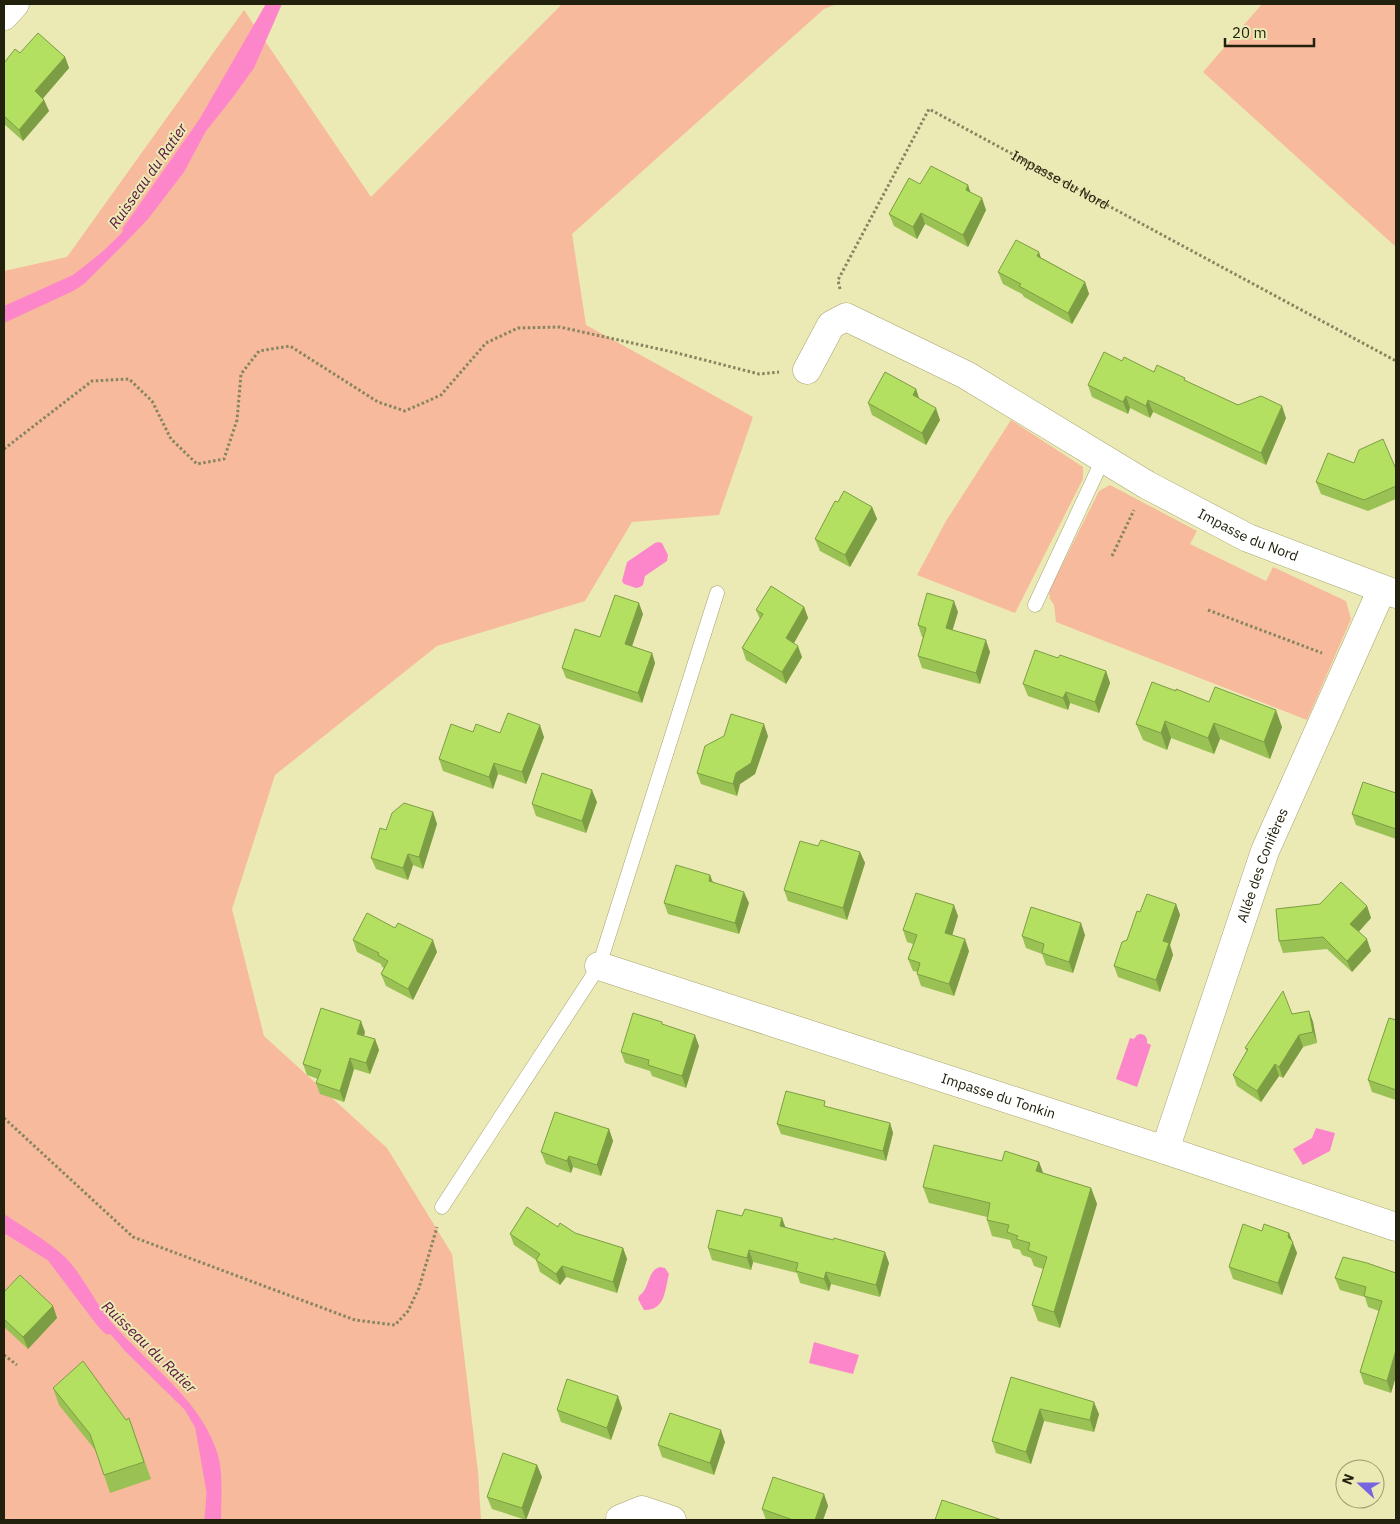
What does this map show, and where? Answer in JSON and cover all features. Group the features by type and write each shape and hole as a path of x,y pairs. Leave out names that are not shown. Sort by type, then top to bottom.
{"street":[{"path":"4,16 14,4"},
{"path":"807,370 831,325 846,317"},
{"name":"Impasse du Nord","path":"846,317 966,375 1147,485 1248,538 1389,592"},
{"name":"Allée des Conifères","path":"1165,1150 1265,851 1349,664 1389,592"},
{"name":"Impasse du Tonkin","path":"599,966 1396,1227"},
{"path":"620,1520 642,1510 672,1520"}],"lane":[{"path":"1035,604 1103,459"},
{"path":"442,1207 599,966 717,593"}],"path":[{"name":"Impasse du Nord","path":"846,317 838,280 929,109 1396,361"},
{"path":"4,449 92,381 129,379 152,401 171,439 197,464 224,459 237,420 241,374 259,351 290,346 378,402 405,411 440,395 486,343 518,328 560,327 678,353 759,374 807,370"},
{"path":"1112,556 1147,485"},
{"path":"1208,610 1349,664"},
{"path":"4,1118 133,1237 356,1320 395,1325 408,1311 419,1288 442,1207"},
{"path":"4,1355 17,1364"}],"shaded area":[{"path":"272,4 282,4 254,68 206,131 184,172 148,219 84,284 4,323 4,306 73,275 101,253 128,227 159,190 192,142 240,66"},
{"path":"562,4 837,4 824,9 572,234 586,325 753,417 719,515 632,522 585,601 437,646 275,775 232,909 264,1036 387,1148 452,1254 478,1472 481,1520 4,1520 4,271 67,257 244,10 371,197"},
{"path":"1262,4 1396,4 1396,247 1203,72"},
{"path":"1011,420 1083,467 1083,479 1015,613 917,575 946,521"},
{"path":"1110,485 1197,531 1190,544 1266,581 1273,567 1346,601 1351,619 1307,720 1056,622 1054,605 1050,599 1049,591 1099,491"},
{"path":"658,542 662,543 668,555 667,561 645,576 643,585 640,587 636,588 624,584 622,581 627,562"},
{"path":"1140,1034 1145,1036 1147,1043 1151,1045 1137,1087 1116,1079 1130,1038 1134,1039"},
{"path":"1316,1128 1335,1133 1330,1151 1303,1165 1293,1149 1312,1138"},
{"path":"4,1214 44,1240 66,1258 112,1323 170,1382 197,1413 208,1430 219,1457 222,1484 221,1520 211,1520 212,1473 204,1443 185,1410 125,1351 101,1323 51,1257 21,1233 4,1223"},
{"path":"660,1267 665,1268 669,1274 665,1293 656,1307 644,1310 638,1299 639,1296 643,1293 653,1272"},
{"path":"814,1342 859,1355 853,1374 809,1363"}],"building":[{"path":"38,33 65,57 35,91 44,100 19,130 4,116 4,63 15,49 20,53"},
{"path":"931,166 968,185 966,190 982,198 963,235 921,213 913,227 889,214 909,178 920,184"},
{"path":"1016,240 1039,252 1037,256 1085,282 1068,313 998,272"},
{"path":"1104,352 1122,361 1124,357 1154,372 1157,365 1238,405 1261,396 1282,406 1261,453 1148,400 1146,406 1126,396 1123,402 1088,385"},
{"path":"885,372 916,389 913,395 936,408 922,433 868,403"},
{"path":"1383,439 1396,469 1396,486 1364,500 1316,482 1328,453 1354,463 1359,450"},
{"path":"844,491 872,507 845,555 815,539 835,501 838,502"},
{"path":"771,586 804,607 786,638 798,646 782,672 742,648 763,614 756,610"},
{"path":"927,593 954,601 946,628 986,640 976,673 918,656 926,628 918,625"},
{"path":"615,595 639,603 625,644 652,653 638,693 562,668 575,629 600,637"},
{"path":"1035,650 1058,658 1060,655 1106,671 1095,702 1066,692 1063,698 1023,684"},
{"path":"1152,682 1209,702 1215,687 1276,710 1264,742 1214,723 1208,738 1165,721 1161,733 1136,724"},
{"path":"508,713 540,725 522,772 494,763 489,777 439,759 451,724 473,732 476,724 500,733"},
{"path":"731,714 764,724 751,763 736,773 733,784 697,773 705,746 724,736"},
{"path":"542,773 592,790 582,821 532,804"},
{"path":"1363,782 1396,793 1396,829 1352,814"},
{"path":"404,803 433,812 419,857 408,854 403,868 371,858 380,828 386,830 392,813"},
{"path":"821,840 860,852 843,908 784,890 800,841 818,846"},
{"path":"676,865 710,875 709,881 744,892 735,923 664,903"},
{"path":"1341,882 1367,906 1350,924 1367,939 1347,961 1323,937 1279,941 1276,909 1320,904"},
{"path":"916,893 954,905 945,933 965,939 949,984 917,974 920,963 908,959 917,935 903,930"},
{"path":"1147,894 1176,904 1163,941 1169,943 1156,980 1114,966 1122,942 1127,940 1137,911 1140,912"},
{"path":"1031,907 1081,923 1069,962 1042,953 1044,944 1022,936"},
{"path":"367,913 395,928 398,923 433,940 408,989 381,974 388,961 378,955 379,953 353,940"},
{"path":"1283,991 1292,1014 1309,1011 1313,1032 1299,1035 1279,1067 1275,1064 1257,1091 1233,1075 1248,1049 1245,1048"},
{"path":"321,1008 361,1021 357,1034 375,1039 366,1063 350,1058 340,1091 316,1083 321,1070 303,1064"},
{"path":"633,1013 695,1035 682,1076 648,1065 649,1060 621,1052"},
{"path":"1389,1018 1396,1020 1396,1090 1368,1080"},
{"path":"786,1091 825,1101 824,1106 890,1123 883,1151 777,1124"},
{"path":"555,1112 609,1129 597,1165 569,1156 567,1161 541,1152"},
{"path":"934,1145 1002,1161 1005,1151 1039,1162 1036,1171 1091,1188 1054,1312 1032,1305 1047,1257 1028,1250 1030,1243 1016,1239 1018,1236 1007,1232 1009,1225 987,1220 990,1203 923,1187"},
{"path":"527,1207 558,1227 560,1223 575,1233 623,1248 613,1282 562,1266 556,1274 536,1260 540,1254 510,1234"},
{"path":"745,1209 782,1218 780,1226 885,1252 876,1285 826,1272 824,1279 796,1271 798,1263 749,1250 747,1258 708,1248 717,1210 742,1216"},
{"path":"1243,1224 1262,1231 1264,1224 1289,1233 1288,1237 1293,1242 1278,1283 1229,1267"},
{"path":"1343,1257 1396,1273 1396,1350 1387,1381 1360,1372 1382,1301 1364,1296 1366,1287 1335,1278"},
{"path":"20,1275 53,1306 23,1337 4,1319 4,1292"},
{"path":"83,1361 126,1420 129,1418 144,1462 104,1475 90,1434 53,1388"},
{"path":"1011,1377 1094,1402 1090,1420 1040,1409 1026,1452 992,1441"},
{"path":"567,1379 618,1396 607,1428 557,1410"},
{"path":"670,1413 721,1430 710,1463 658,1445"},
{"path":"503,1453 537,1465 522,1508 487,1497"},
{"path":"773,1477 824,1494 815,1520 793,1520 762,1509"},
{"path":"942,1500 1002,1520 935,1520"}],"waterway":[{"name":"Ruisseau du Ratier","path":"127,230 203,122 271,4"},
{"name":"Ruisseau du Ratier","path":"4,1228 51,1257 108,1330"},
{"name":"Ruisseau du Ratier","path":"200,1429 211,1492 209,1520"}]}
